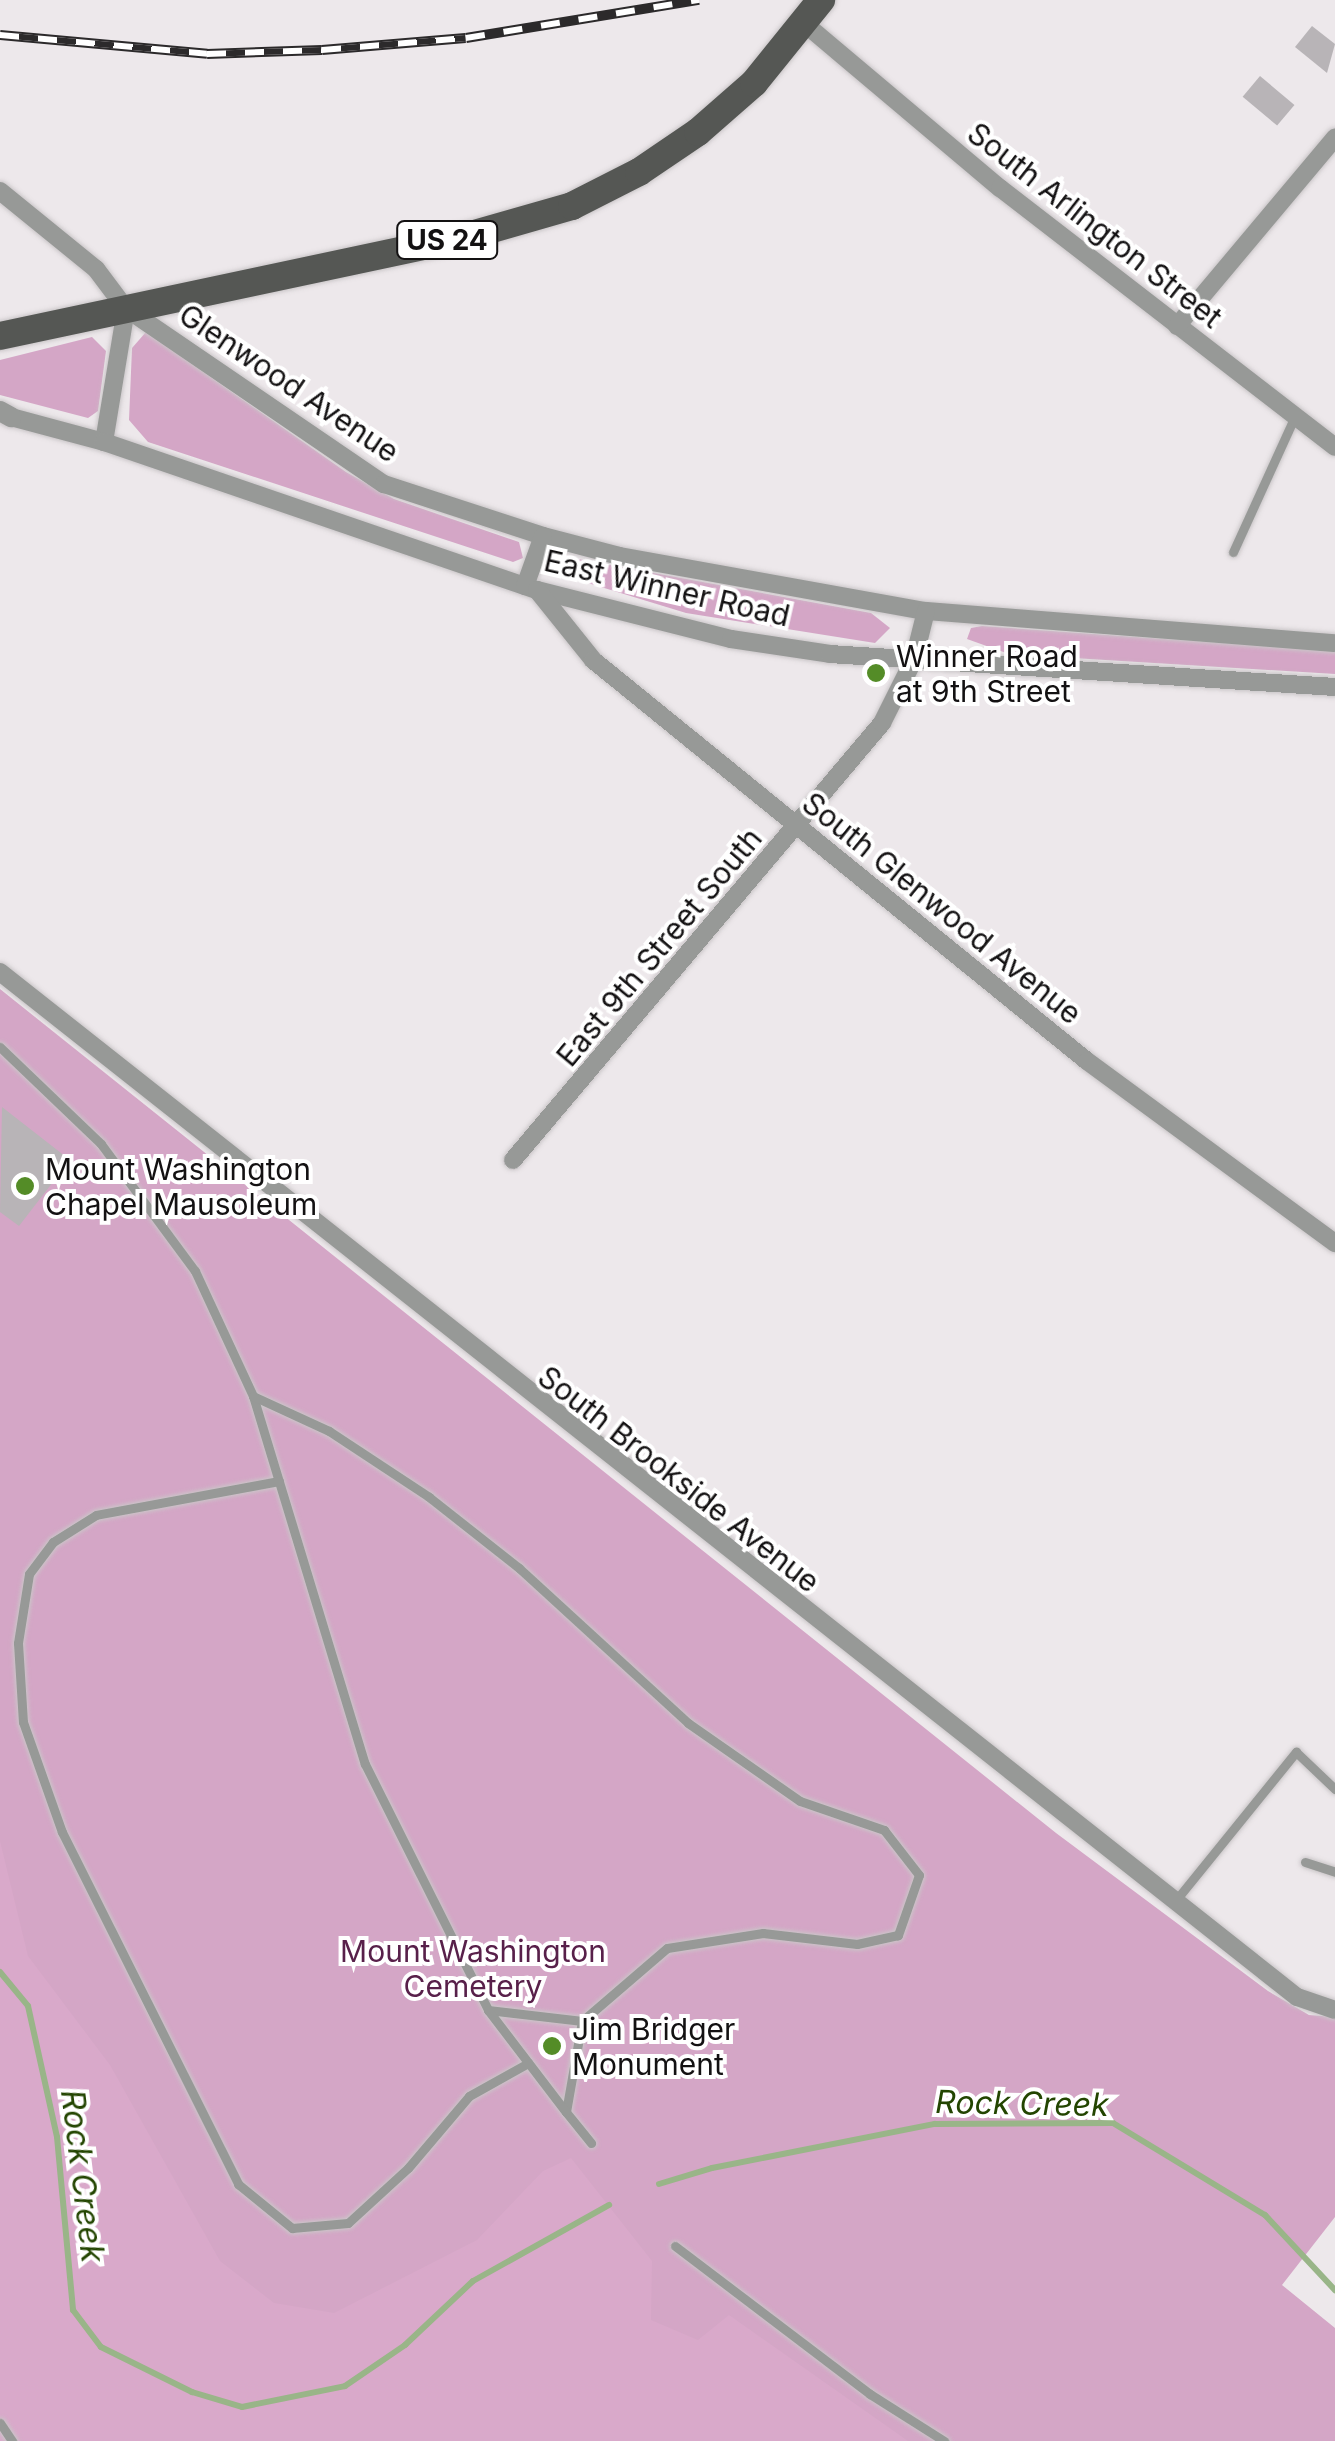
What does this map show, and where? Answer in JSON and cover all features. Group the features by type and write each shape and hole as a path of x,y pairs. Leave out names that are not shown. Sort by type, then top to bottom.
{"main road":[{"name":"US 24","path":"0,336 464,237 572,206 639,172 698,132 816,32 821,0"}],"street":[{"name":"South Arlington Street","path":"816,32 1178,326 1335,447"},
{"path":"1178,326 1335,138"},
{"path":"0,191 96,269 126,308 104,442"},
{"name":"Glenwood Avenue","path":"126,308 384,484 543,536"},
{"name":"East Winner Road","path":"4,415 104,442 531,588 731,639 914,660 1335,687"},
{"path":"531,588 543,536"},
{"name":"East Winner Road","path":"543,536 619,556 926,611 1335,643"},
{"name":"South Glenwood Avenue","path":"531,588 593,660 1087,1061 1335,1242"},
{"name":"East 9th Street South","path":"514,1160 882,723 914,660 926,611"},
{"name":"South Brookside Avenue","path":"0,972 1174,1902 1297,1997 1335,2010"}],"lane":[{"path":"1233,552 1295,416"},
{"path":"0,1046 101,1144 195,1271 254,1396 365,1764 488,2010 590,2142"},
{"path":"254,1396 330,1431 429,1497 519,1568 688,1723 800,1802 884,1830 919,1875 898,1935 857,1944 763,1933 668,1948 582,2021 566,2112"},
{"path":"279,1481 96,1514 54,1542 30,1574 18,1643 23,1722 62,1832 238,2184 292,2228 348,2223 408,2168 469,2096 528,2063"},
{"path":"1174,1902 1296,1752 1335,1789"},
{"path":"1305,1862 1335,1872"},
{"path":"488,2010 582,2021"},
{"path":"675,2246 870,2394 944,2441"},
{"path":"0,2422 12,2441"}],"green space":[{"path":"146,332 346,472 394,499 519,542 523,558 513,562 148,442 129,420 132,348"},
{"path":"92,337 106,351 98,411 88,418 0,395 0,360"},
{"path":"567,557 871,613 890,628 875,643 686,613 552,572 551,562"},
{"path":"971,628 1335,651 1335,674 1009,654 967,639"},
{"name":"Mount Washington Cemetery","path":"0,989 1056,1833 1268,1991 1309,2015 1335,2017 1335,2217 1282,2285 1335,2328 1335,2441 0,2441"}],"shaded area":[{"path":"0,1841 28,1956 110,2065 220,2261 274,2303 334,2313 477,2240 543,2171 571,2158 652,2261 651,2320 698,2340 729,2315 908,2441 0,2441"}],"building":[{"path":"1312,26 1335,44 1327,73 1295,47"},
{"path":"1260,76 1294,105 1277,126 1243,97"},
{"name":"Mount Washington Chapel Mausoleum","path":"2,1107 70,1160 19,1226 0,1212"}],"waterway":[{"name":"Rock Creek","path":"0,1972 28,2006 57,2137 73,2310 101,2347 192,2392 242,2407 345,2386 405,2345 473,2281 609,2205"},
{"name":"Rock Creek","path":"659,2184 712,2168 935,2124 1113,2123 1265,2215 1335,2290"}],"railway":[{"path":"0,35 207,54 322,50 466,38 699,0"}],"place":[{"name":"Winner Road at 9th Street","path":"876,673"},
{"name":"Mount Washington Chapel Mausoleum","path":"25,1186"},
{"name":"Jim Bridger Monument","path":"552,2046"}]}
